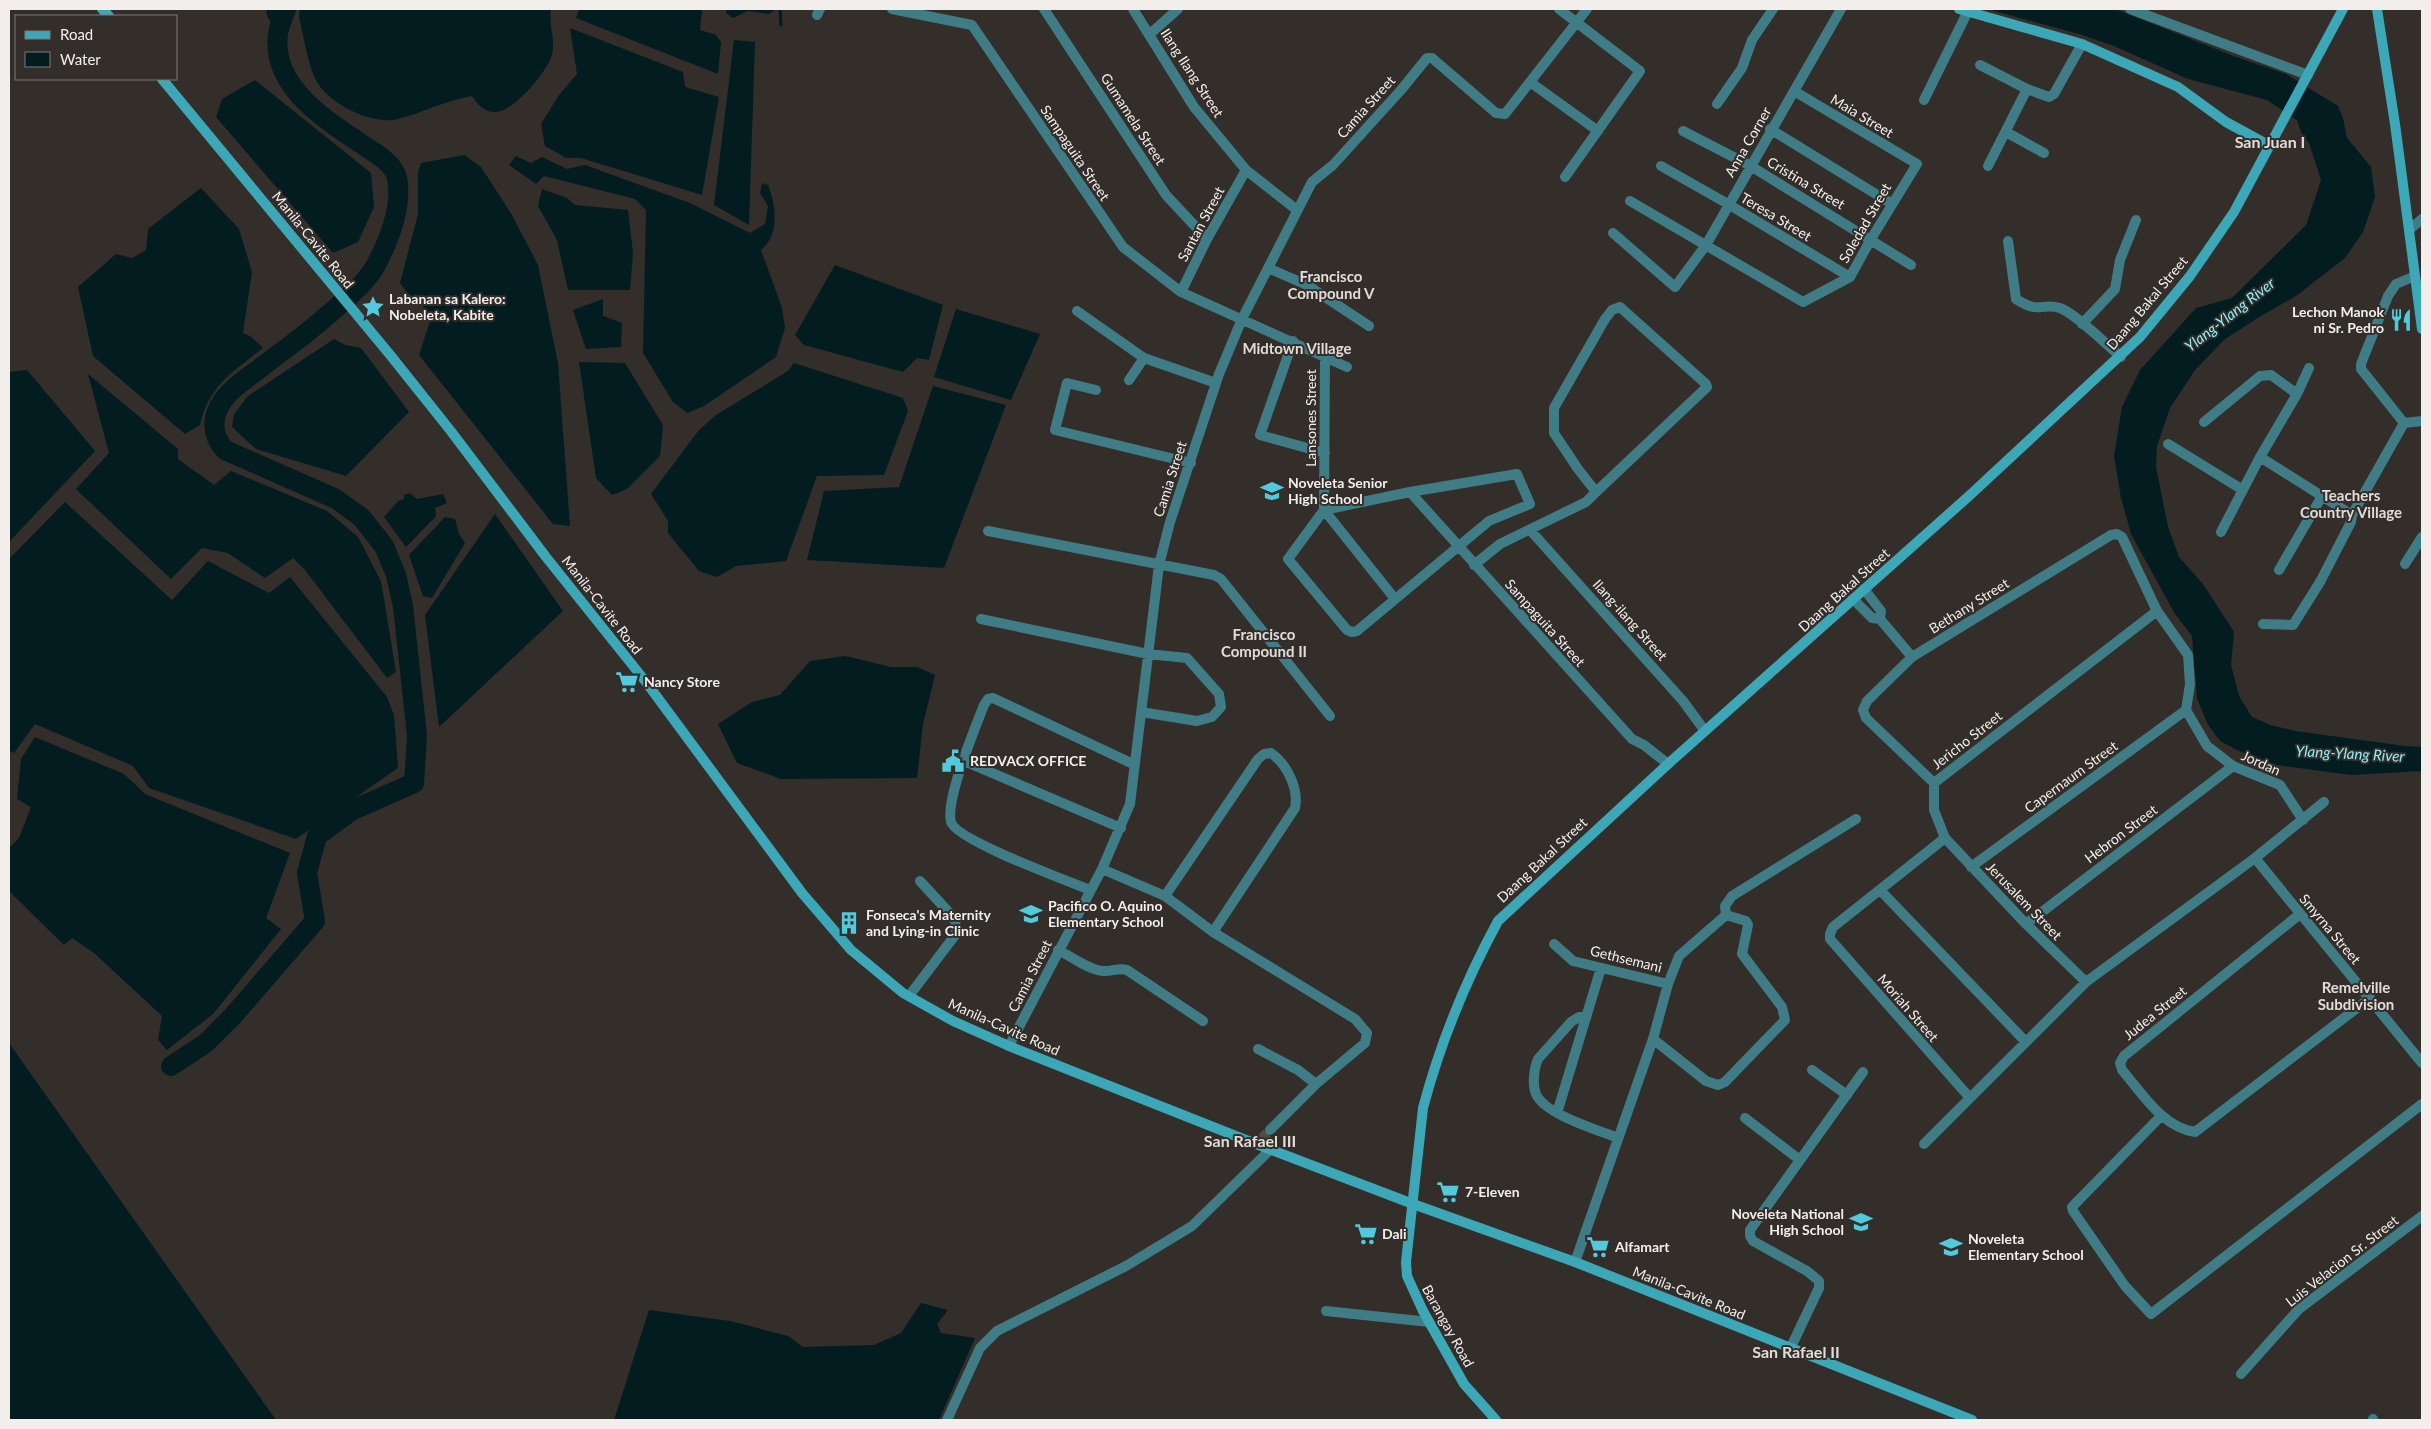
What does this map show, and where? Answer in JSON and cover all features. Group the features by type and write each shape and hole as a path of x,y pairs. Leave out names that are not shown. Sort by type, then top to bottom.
{"main road":[{"name":"Daang Bakal Street","path":"1413,1204 1423,1108 1429,1084 1450,1027 1481,953 1498,921 1668,764 1864,590 2121,357 2190,276 2234,212 2343,9"},
{"path":"2377,9 2415,276 2420,298 2422,329"},
{"path":"1964,10 2082,44 2178,86 2226,122 2270,146"},
{"name":"Manila-Cavite Road","path":"163,80 450,430 546,557 646,682 802,893 851,950 909,996 953,1022 1009,1046 1413,1204 1575,1262 1972,1420"},
{"name":"Barangay Road","path":"1413,1204 1406,1262 1410,1288 1464,1384 1496,1420"}],"street":[{"name":"Sampaguita Street","path":"892,9 972,25 1123,247 1181,292 1347,367"},
{"name":"Gumamela Street","path":"1044,9 1166,195 1207,239"},
{"name":"Ilang Ilang Street","path":"1133,9 1194,107 1246,170 1297,210"},
{"path":"1150,34 1178,9"},
{"path":"1559,9 1640,71 1565,177"},
{"path":"1587,9 1530,82 1598,131"},
{"path":"1717,104 1742,68 1752,40 1773,9"},
{"name":"Anna Corner","path":"1613,233 1675,287 1706,245 1770,129 1841,9"},
{"path":"2130,9 2307,78"},
{"path":"1924,100 1964,10"},
{"path":"1980,65 2027,89 2049,97 2054,94 2082,44"},
{"name":"Camia Street","path":"1009,1046 1102,869 1130,804 1133,764 1159,565 1170,522 1216,383 1242,319 1312,182 1333,165 1401,90 1427,58 1432,58 1496,113 1505,114 1530,82"},
{"path":"1988,166 2027,89"},
{"name":"Maia Street","path":"1794,91 1917,164"},
{"path":"1770,129 1892,204"},
{"name":"Cristina Street","path":"1683,131 1750,165 1911,265"},
{"path":"2006,132 2044,153"},
{"name":"Soledad Street","path":"1706,245 1803,302 1850,278 1871,239 1917,164"},
{"name":"Teresa Street","path":"1661,166 1850,278"},
{"name":"Santan Street","path":"1181,292 1207,239 1246,170"},
{"path":"1630,201 1706,245"},
{"path":"2409,230 2422,219"},
{"path":"2082,324 2115,289 2120,260 2136,220"},
{"path":"2008,241 2016,299 2027,306 2037,309 2062,309 2121,357"},
{"path":"1268,268 1307,285 1369,326"},
{"path":"2404,423 2361,369 2361,364 2388,296 2396,284 2415,276"},
{"path":"1474,565 1500,544 1586,502 1706,387 1706,384 1620,307 1612,310 1605,319 1554,408 1554,433 1596,492"},
{"path":"1077,311 1144,358 1216,383"},
{"path":"1293,341 1260,435 1325,453"},
{"name":"Lansones Street","path":"1324,356 1324,510"},
{"path":"1129,380 1144,358"},
{"path":"2221,532 2260,457 2297,394 2309,368"},
{"path":"2204,422 2260,376 2271,375 2297,394"},
{"path":"1096,390 1067,383 1055,430 1191,462"},
{"path":"2404,423 2422,421"},
{"path":"2264,624 2293,625 2320,582 2352,515 2404,423"},
{"path":"2168,444 2243,490"},
{"path":"2260,457 2352,515"},
{"path":"1517,474 1530,504 1490,521 1358,631 1352,632 1347,630 1288,559 1324,510 1410,492 1517,474"},
{"name":"Sampaguita Street","path":"1410,492 1632,738 1668,764"},
{"path":"2279,570 2322,496"},
{"path":"1324,510 1395,599"},
{"name":"Ilang-ilang Street","path":"1531,530 1683,700 1705,731"},
{"path":"988,531 1214,575 1221,579 1330,716"},
{"name":"Bethany Street","path":"1934,783 1866,718 1863,710 1867,701 1912,657 2111,535 2118,534 2122,537 2157,610"},
{"path":"2405,564 2422,536"},
{"path":"1864,590 1881,611 1880,619"},
{"path":"1853,599 1872,618 1880,619 1912,657"},
{"path":"2157,610 2188,655 2190,684 2186,710"},
{"name":"Jericho Street","path":"1945,838 1934,810 1934,783 2157,610"},
{"path":"981,619 1148,654 1187,658 1219,694 1220,707 1212,717 1196,721 1141,712"},
{"path":"1090,890 1016,860 963,835 955,828 951,821 952,804 964,761 984,705 988,699 993,698 1133,764"},
{"name":"Jordan","path":"2186,710 2207,746 2233,766 2280,785 2303,820"},
{"name":"Capernaum Street","path":"1971,867 2186,710"},
{"path":"1165,896 1258,759 1264,754 1271,753 1277,757 1284,765 1298,797 1296,808 1213,932"},
{"path":"964,761 1121,828"},
{"name":"Hebron Street","path":"2026,924 2233,766"},
{"path":"1924,1144 2086,982 2255,858 2324,802"},
{"path":"1575,1262 1653,1040 1668,984 1679,956 1726,915 1727,900 1732,896 1856,820"},
{"path":"1945,838 1881,891 2025,1041"},
{"name":"Jerusalem Street","path":"1945,838 2026,924 2086,982"},
{"name":"Smyrna Street","path":"2255,858 2422,1063"},
{"path":"1102,869 1165,896 1213,932 1355,1019 1367,1033 1365,1043 1316,1084 1270,1130"},
{"path":"909,996 956,934 955,919 920,881"},
{"name":"Moriah Street","path":"1881,891 1833,927 1830,940 1970,1098"},
{"name":"Judea Street","path":"2300,914 2124,1056 2120,1063 2122,1070 2161,1116 2184,1130 2195,1132 2370,998"},
{"path":"1653,1040 1706,1081 1718,1085 1725,1082 1785,1020 1782,1007 1742,954 1748,925 1746,922 1726,915"},
{"name":"Gethsemani","path":"1554,944 1573,960 1668,984"},
{"path":"1058,950 1098,970 1105,972 1121,968 1127,970 1203,1021"},
{"path":"1557,1113 1601,968"},
{"path":"1586,1017 1580,1016 1572,1022 1538,1059 1535,1066 1535,1093 1539,1100 1557,1113 1618,1138"},
{"path":"1258,1050 1298,1070 1316,1084"},
{"path":"1812,1070 1847,1095"},
{"path":"1790,1349 1819,1288 1819,1281 1815,1276 1754,1241 1750,1236 1750,1230 1863,1072"},
{"path":"2161,1116 2072,1206 2073,1211 2125,1286 2151,1314 2422,1104"},
{"path":"1745,1118 1800,1160"},
{"path":"948,1420 980,1348 997,1331 1126,1266 1192,1226 1271,1149"},
{"name":"Luis Velacion Sr. Street","path":"2241,1374 2299,1309 2422,1216"},
{"path":"1326,1310 1429,1322"}],"water":[{"path":"266,9 291,9 289,19 278,34 267,16"},
{"path":"300,9 551,9 552,55 544,71 529,90 512,105 503,110 496,112 488,111 479,105 472,96 398,119 376,119 352,111 330,97 322,89 316,80 308,57 299,17"},
{"path":"579,9 702,9 700,30 716,35 721,42 718,74 576,18"},
{"path":"727,9 776,9 769,14 748,11 733,18 726,13"},
{"name":"Ylang-Ylang River","path":"1987,9 2115,9 2236,57 2286,74 2338,106 2343,118 2347,138 2371,167 2375,197 2363,232 2345,258 2296,296 2225,339 2195,370 2170,408 2157,446 2156,467 2168,527 2179,557 2203,584 2234,632 2231,665 2239,696 2252,717 2270,725 2295,731 2422,747 2422,771 2351,775 2277,765 2239,751 2220,741 2208,725 2197,698 2192,636 2175,614 2131,534 2121,498 2114,456 2122,407 2140,370 2196,308 2232,298 2306,225 2321,180 2309,143 2301,132 2297,120 2267,100 2188,79 2114,46 2079,34"},
{"path":"570,28 683,72 685,87 719,97 702,195 581,158 566,158 545,146 541,124 559,95 577,74"},
{"path":"734,40 755,42 749,225 714,205"},
{"path":"255,80 371,173 374,207 358,242 333,253 216,117 222,99"},
{"path":"464,155 481,167 512,215 538,265 558,363 570,526 553,524 419,355 432,315 400,283 418,214 418,172 421,163"},
{"path":"516,156 531,163 542,157 567,169 585,165 690,203 750,233 765,224 768,206 760,193 762,183 768,185 773,201 775,219 771,236 761,250 782,308 785,328 776,357 704,406 687,413 673,402 643,353 646,210 635,199 544,176 536,184 509,165"},
{"path":"201,188 239,229 252,272 243,333 250,336 263,348 224,380 209,399 200,425 185,434 93,356 78,287 116,254 132,258 146,250 148,229"},
{"path":"542,189 567,198 575,205 628,210 633,253 630,290 568,290 557,240 538,206"},
{"path":"835,265 943,305 929,360 917,358 903,372 804,345 795,335"},
{"path":"603,299 603,316 622,323 621,347 586,349 573,310"},
{"path":"956,309 1040,334 1011,400 934,377"},
{"path":"334,339 345,345 361,348 409,412 346,476 256,449 232,427 234,414 248,396"},
{"path":"579,362 625,363 663,425 660,456 627,489 612,495 596,478"},
{"path":"794,363 903,398 908,411 884,475 817,476 786,561 736,566 717,577 699,571 668,533 668,521 651,494 699,430 716,415 788,371"},
{"path":"27,370 95,451 9,542 9,372"},
{"path":"88,374 178,449 178,459 214,485 231,471 327,511 358,537 381,581 396,672 387,678 305,570 293,558 265,578 228,553 202,548 171,579 76,489 109,453"},
{"path":"933,386 1006,405 944,568 807,560 824,491 899,487"},
{"path":"410,493 417,499 443,494 447,503 435,508 436,516 406,547 384,517 398,501 404,499 404,495"},
{"path":"65,502 172,600 208,561 269,593 290,577 387,697 394,715 398,768 296,839 149,788 133,766 35,724 14,753 9,751 9,559"},
{"path":"495,514 563,611 439,727 425,615"},
{"path":"445,517 455,519 459,534 465,543 432,598 423,596 409,555"},
{"path":"845,656 891,667 917,667 935,675 923,724 917,778 781,779 737,763 718,724 752,702 780,695 810,661"},
{"path":"35,737 124,774 145,794 290,853 266,918 281,929 214,1013 167,1050 158,1040 162,1016 94,953 72,938 64,945 9,891 9,848 19,838 31,807 17,799 21,759"},
{"path":"9,1043 276,1420 9,1420"},
{"path":"921,1303 948,1310 937,1324 941,1333 975,1338 939,1420 614,1420 649,1310 730,1321 788,1336 803,1347 874,1345 901,1333"}],"waterway":[{"path":"171,1066 206,1043 232,1017 315,921 307,873 317,836 353,810 414,783 417,736 403,606 396,575 384,546 361,517 336,499 225,450 215,432 214,425 217,412 224,399 233,389 318,324 363,283 376,265 386,245 396,212 398,200 397,178 389,164 335,126 305,101 283,71 278,53 278,34 286,9"},
{"path":"780,9 781,25"}],"tunnel":[{"path":"1260,1140 1270,1130"}],"place":[{"name":"Labanan sa Kalero: Nobeleta, Kabite","path":"373,307"},
{"name":"Lechon Manok ni Sr. Pedro","path":"2401,320"},
{"name":"Noveleta Senior High School","path":"1272,491"},
{"name":"Nancy Store","path":"627,682"},
{"name":"REDVACX OFFICE","path":"953,761"},
{"name":"Pacifico O. Aquino Elementary School","path":"1031,914"},
{"name":"Fonseca's Maternity and Lying-in Clinic","path":"849,923"},
{"name":"7-Eleven","path":"1448,1192"},
{"name":"Noveleta National High School","path":"1861,1222"},
{"name":"Dali","path":"1366,1234"},
{"name":"Alfamart","path":"1598,1247"},
{"name":"Noveleta Elementary School","path":"1951,1247"}],"district":[{"name":"San Juan I","path":"2270,142"},
{"name":"Francisco Compound V","path":"1331,286"},
{"name":"Midtown Village","path":"1297,349"},
{"name":"Teachers Country Village","path":"2351,504"},
{"name":"Francisco Compound II","path":"1264,644"},
{"name":"Remelville Subdivision","path":"2356,996"},
{"name":"San Rafael III","path":"1250,1141"},
{"name":"San Rafael II","path":"1796,1352"}]}
